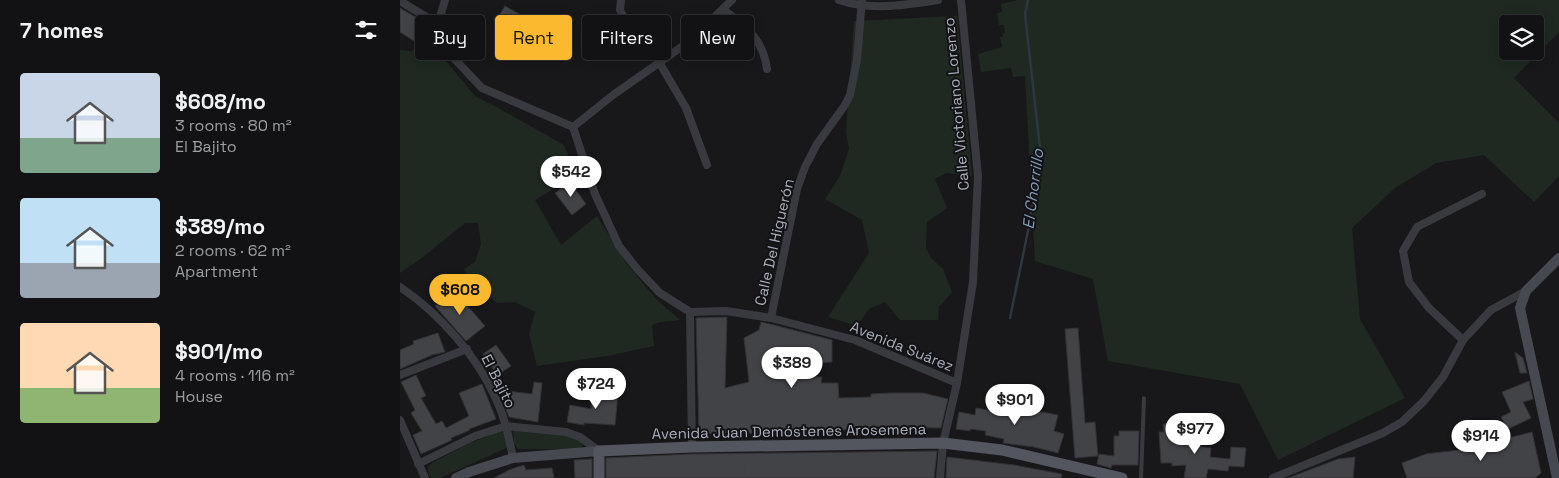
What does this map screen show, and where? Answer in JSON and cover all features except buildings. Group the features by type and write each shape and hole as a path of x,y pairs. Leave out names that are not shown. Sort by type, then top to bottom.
{"main road":[{"path":"1557,478 1520,308 1526,291 1559,258"},
{"name":"Avenida Juan Demóstenes Arosemena","path":"456,478 513,458 646,448 943,443 1002,450 1122,478"},
{"path":"599,452 599,478"}],"street":[{"path":"441,15 445,0"},
{"path":"621,0 620,10 624,18 660,62 686,108 707,165"},
{"path":"573,127 613,95 690,41 732,0"},
{"path":"839,0 855,6 862,3 898,6 938,0"},
{"name":"Calle Victoriano Lorenzo","path":"940,478 943,443 957,384 973,282 978,176 961,0"},
{"path":"400,1 423,15"},
{"name":"Calle Del Higuerón","path":"771,318 798,189 805,167 816,144 845,105 850,94 857,60 862,3"},
{"path":"723,10 742,23 755,38 763,50 767,69"},
{"path":"456,60 482,88 573,127 595,194 619,246 660,293 690,312 692,447"},
{"path":"1463,340 1429,308 1409,282 1403,250 1417,227 1482,194"},
{"name":"El Bajito","path":"400,287 438,319 467,349 483,373 496,398 506,426 513,458"},
{"path":"1272,478 1383,433 1402,422 1424,401 1443,377 1463,340 1491,310 1526,291"},
{"name":"Avenida Suárez","path":"690,312 726,311 771,318 855,340 957,384"},
{"path":"400,375 467,349"},
{"path":"400,420 421,471 475,436 506,426 566,432 580,437 599,452"}],"lane":[{"path":"1141,478 1144,398"}],"path":[{"path":"744,446 745,478"},
{"path":"644,478 646,448"}],"shaded area":[{"path":"1018,0 1559,0 1559,32 1544,47 1544,15 1499,15 1499,60 1532,60 1514,78 1559,123 1559,176 1534,202 1484,155 1436,163 1395,188 1352,228 1360,319 1405,398 1278,460 1240,384 1108,361 1093,279 1035,261 1025,76 1013,77 1011,68 981,72 978,54 1002,47 1000,37 1003,37 1003,33 1005,33 1004,25 999,25 997,14 1002,11 1001,4"},
{"path":"957,16 972,176 946,173 935,179 947,208 927,222 926,248 931,258 943,269 952,292 939,307 938,320 900,320 885,302 869,309 857,326 828,317 869,253 862,220 825,199 840,176 849,149 846,132 854,21"},
{"path":"415,49 415,60 445,60 476,97 564,145 577,175 535,200 561,245 597,216 627,264 655,298 680,320 652,325 654,346 607,356 537,366 529,334 535,312 515,302 497,303 471,281 464,269 475,262 481,244 478,223 465,223 400,273 400,50 412,51"},
{"path":"513,430 560,433 582,442 583,445 576,449 518,449 514,443"},
{"path":"499,432 504,433 507,438 507,447 504,449 440,478 432,478 429,475 428,467 432,463 468,444"}],"waterway":[{"name":"El Chorrillo","path":"1010,318 1029,226 1040,148 1025,14 1028,0"}]}
